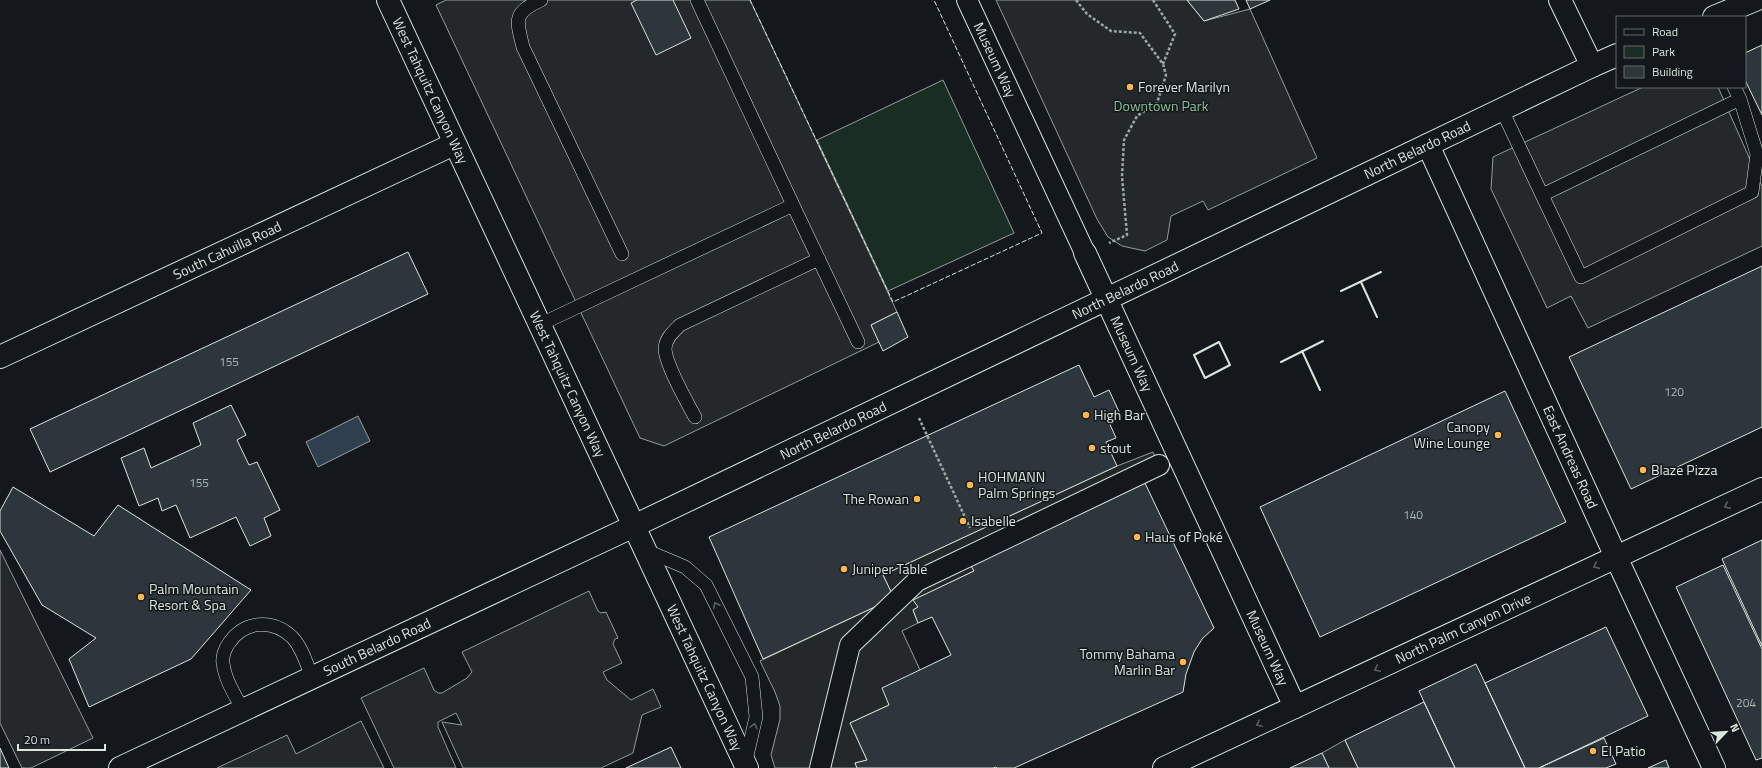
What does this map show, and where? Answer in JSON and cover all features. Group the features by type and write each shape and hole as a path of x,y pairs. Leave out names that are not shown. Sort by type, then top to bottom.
{"street":[{"name":"West Tahquitz Canyon Way","path":"388,0 746,766"},
{"name":"Museum Way","path":"967,0 1295,707"},
{"path":"1560,0 1592,66"},
{"path":"1716,16 1755,0"},
{"name":"North Belardo Road","path":"634,526 1616,55"},
{"name":"South Cahuilla Road","path":"0,357 454,144"},
{"name":"East Andreas Road","path":"1428,145 1714,768"},
{"path":"820,768 850,645 917,581 1159,465"},
{"name":"North Palm Canyon Drive","path":"1164,768 1762,489"},
{"name":"South Belardo Road","path":"120,768 634,526"}],"lane":[{"path":"541,0 528,6 520,13 518,25 523,47 622,254"},
{"path":"697,0 858,342"},
{"path":"1502,110 1581,277 1752,192 1757,154 1740,99 1734,88"},
{"path":"1542,195 1740,99"},
{"path":"539,324 793,205"},
{"path":"695,417 670,366 665,349 669,336 680,326 819,259"},
{"path":"645,550 685,567 706,585 752,677 756,717 746,766"},
{"path":"243,710 227,679 222,661 226,647 234,636 244,628 255,624 269,625 282,630 292,638 298,646 312,678"}],"path":[{"path":"1076,0 1087,14 1111,32 1140,33 1163,64 1166,75 1157,103 1137,116 1124,140 1122,176 1127,235 1085,253"},
{"path":"1153,0 1175,34 1163,64"},
{"path":"916,413 980,550"}],"green space":[{"path":"943,80 1014,233 888,291 817,140"}],"shaded area":[{"path":"446,0 750,0 897,312 871,325 879,342 664,446 640,438 436,5"},
{"name":"Downtown Park","path":"996,0 1187,0 1204,21 1250,9 1317,158 1208,210 1203,201 1171,216 1167,240 1145,251 1122,246 1108,237 1097,219"},
{"path":"1641,88 1718,88 1762,187 1762,246 1588,328 1571,296 1547,308 1491,189 1493,157"},
{"path":"1153,452 1162,472 971,564 974,571 914,600 918,607 913,610 918,623 902,631 920,670 889,705 850,723 867,760 855,763 857,768 775,768 771,755 780,719 780,706 760,661 894,598 883,575 1117,466"},
{"path":"0,550 93,738 31,768 22,768 0,723"},
{"path":"589,591 598,611 601,613 606,612 618,638 615,639 613,644 622,663 603,672 607,680 631,700 653,689 661,707 642,715 633,753 601,768 463,768 442,722 462,725 456,713 438,722 438,727 456,768 394,768 361,698 424,668 434,690 438,693 442,693 467,678 472,672 462,652"},
{"path":"361,721 384,768 217,768 287,735 296,754"},
{"path":"1345,740 1358,768 1329,768 1322,753"}],"water":[{"path":"358,416 370,441 318,467 306,442"}],"building":[{"path":"637,0 673,0 691,38 656,55 631,3"},
{"path":"1187,0 1235,0 1239,9 1204,21"},
{"path":"1246,0 1270,0 1250,9"},
{"path":"1762,45 1762,115 1746,82 1746,53"},
{"path":"408,252 428,294 50,472 30,429"},
{"path":"1762,266 1762,427 1631,489 1569,357"},
{"path":"897,312 908,337 883,351 871,325"},
{"name":"The Rowan","path":"1079,365 1094,397 1109,390 1120,414 1108,420 1116,438 1106,442 1117,466 883,575 894,598 763,659 709,537"},
{"path":"1505,391 1566,522 1320,637 1260,507"},
{"name":"Palm Mountain Resort & Spa","path":"231,405 246,435 237,440 249,465 257,462 280,510 264,518 271,536 250,546 236,517 190,538 176,505 162,511 158,498 139,506 121,458 144,448 151,468 201,445 193,423"},
{"path":"1144,481 1214,628 1202,639 1194,652 1186,674 1183,692 1014,768 857,768 855,763 867,760 850,723 889,705 882,688 951,655 932,617 918,623 913,610 918,607 913,600 974,571 970,564"},
{"name":"Palm Mountain Resort & Spa","path":"13,487 94,536 118,505 251,590 191,659 89,707 69,659 96,638 42,605 0,531 0,511"},
{"path":"1762,540 1762,646 1722,559"},
{"path":"1723,565 1762,649 1762,758 1756,760 1676,587"},
{"path":"1606,627 1648,716 1539,768 1525,768 1485,683"},
{"path":"1476,664 1525,768 1455,768 1419,691"},
{"path":"1424,702 1455,768 1358,768 1345,740"},
{"name":"El Patio","path":"1604,738 1616,764 1606,768 1539,768"},
{"path":"671,747 681,768 626,768"},
{"path":"0,748 9,768 0,768"},
{"path":"1322,753 1329,768 1290,768"},
{"name":"El Patio","path":"1666,760 1669,768 1648,768"}],"fence":[{"path":"750,0 893,302 1042,233 934,0"}],"wall":[{"path":"1341,291 1381,272"},
{"path":"1361,282 1377,317"},
{"path":"1281,362 1323,341"},
{"path":"1219,342 1230,365 1205,378 1194,355 1219,342"},
{"path":"1302,351 1320,390"}],"place":[{"name":"Forever Marilyn","path":"1130,87"},
{"name":"High Bar","path":"1086,415"},
{"name":"Canopy Wine Lounge","path":"1498,435"},
{"name":"stout","path":"1092,448"},
{"name":"Blaze Pizza","path":"1643,470"},
{"name":"HOHMANN Palm Springs","path":"970,485"},
{"name":"The Rowan","path":"917,499"},
{"name":"Isabelle","path":"963,521"},
{"name":"Haus of Poké","path":"1137,537"},
{"name":"Juniper Table","path":"844,569"},
{"name":"Palm Mountain Resort & Spa","path":"141,597"},
{"name":"Tommy Bahama Marlin Bar","path":"1183,662"},
{"name":"El Patio","path":"1593,751"}]}
